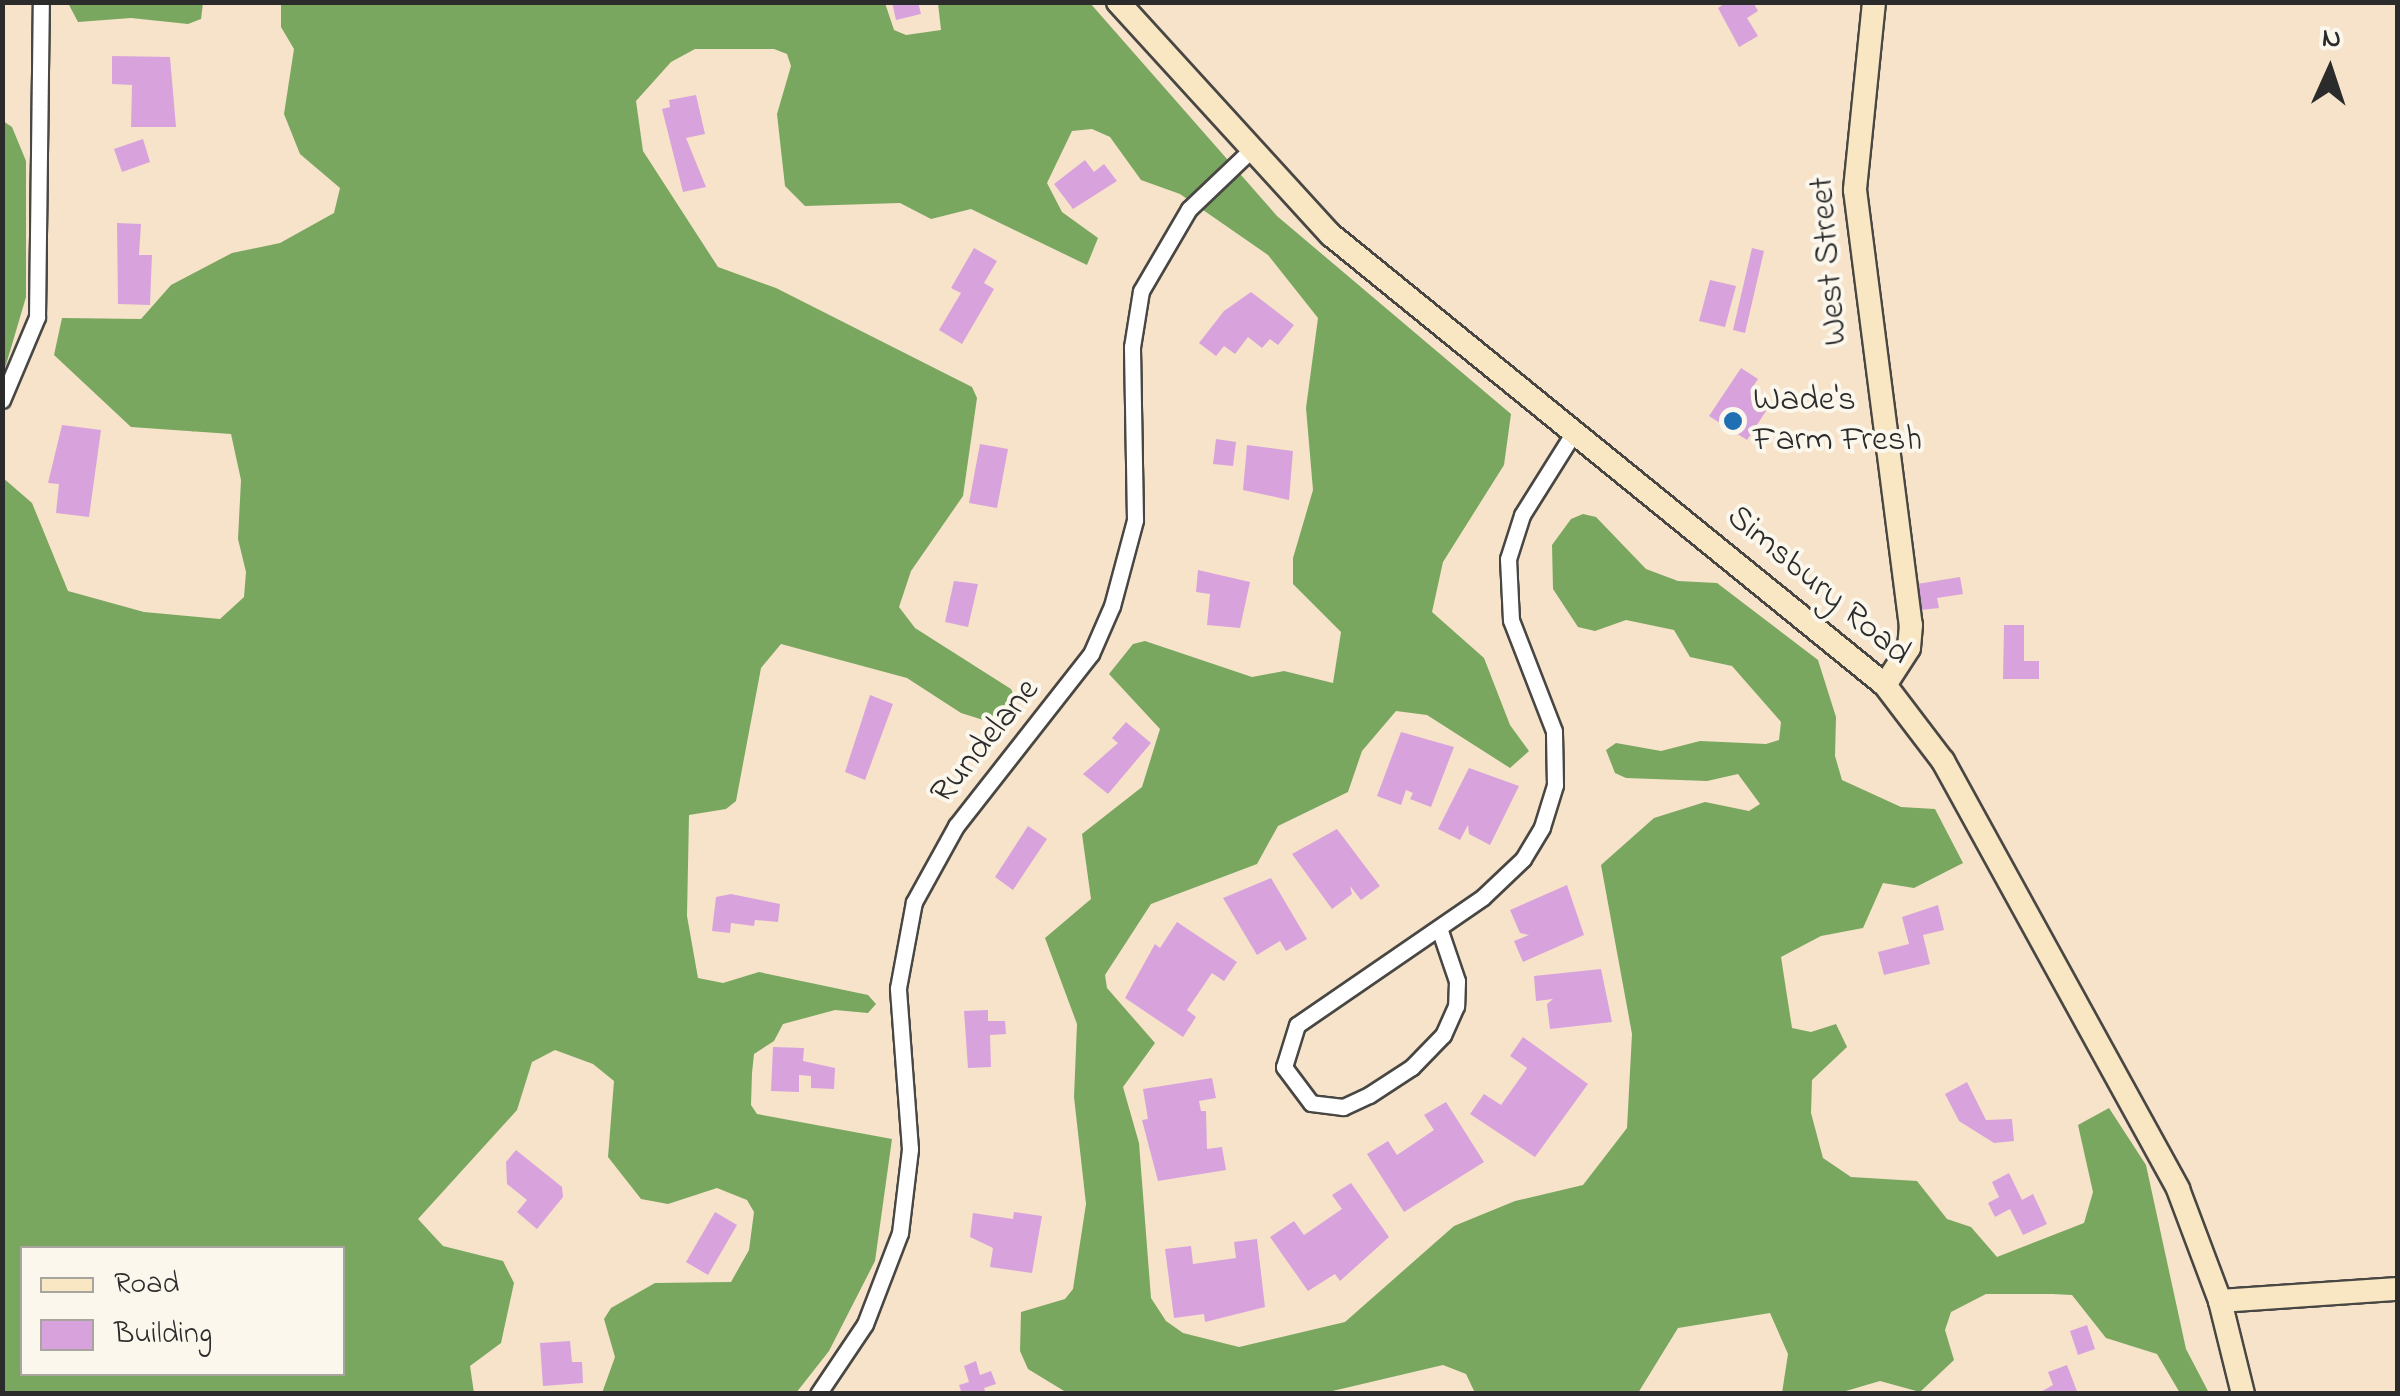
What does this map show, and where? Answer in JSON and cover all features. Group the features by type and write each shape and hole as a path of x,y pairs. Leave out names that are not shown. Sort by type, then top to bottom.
{"main road":[{"name":"Simsbury Road","path":"1118,2 1331,235 1885,685 1943,760 2114,1065 2178,1189 2220,1301 2243,1394"},
{"name":"West Street","path":"1874,2 1856,190 1911,625 1909,648 1885,685"},
{"path":"2220,1301 2398,1289"}],"street":[{"path":"2,400 37,316 41,2"},
{"name":"Rundelane","path":"818,1394 865,1324 900,1233 910,1149 898,988 914,902 956,826 1091,654 1112,606 1135,520 1132,346 1141,291 1189,209 1251,150"},
{"path":"1439,928 1453,956 1457,992 1453,1016 1436,1045 1356,1101 1332,1108 1312,1103 1284,1067 1293,1032 1342,990 1439,928 1523,859 1551,798 1554,731 1511,620 1508,559 1522,515 1574,432"}],"green space":[{"path":"68,2 203,3 201,19 188,24 131,18 78,22"},
{"path":"281,3 885,3 894,30 906,35 941,30 938,3 1090,3 1277,216 1511,414 1504,465 1443,562 1432,612 1484,658 1510,725 1529,751 1510,768 1427,715 1396,711 1362,751 1348,792 1278,826 1257,864 1151,904 1105,975 1107,988 1155,1043 1123,1087 1139,1143 1151,1298 1166,1321 1183,1333 1239,1347 1345,1322 1454,1226 1515,1201 1583,1185 1627,1128 1632,1034 1601,865 1654,818 1705,802 1749,811 1760,804 1738,774 1707,781 1626,778 1615,773 1606,750 1616,743 1661,751 1700,741 1766,744 1779,740 1781,722 1732,666 1690,657 1674,630 1626,620 1595,631 1578,627 1553,589 1552,545 1571,519 1583,514 1596,517 1646,569 1678,581 1717,583 1818,660 1836,717 1835,756 1842,780 1901,807 1935,809 1963,863 1914,888 1883,883 1863,928 1821,936 1781,957 1792,1028 1811,1032 1836,1024 1847,1047 1812,1080 1811,1113 1823,1158 1851,1177 1917,1181 1947,1219 1971,1227 1997,1257 2084,1223 2093,1192 2078,1125 2109,1108 2146,1165 2186,1349 2209,1393 2180,1393 2157,1354 2106,1338 2072,1295 2052,1294 1986,1294 1951,1312 1945,1330 1954,1360 1920,1392 1880,1381 1839,1393 1782,1393 1788,1354 1770,1313 1678,1328 1638,1393 1475,1393 1466,1374 1443,1365 1324,1393 1069,1394 1028,1369 1020,1351 1021,1312 1065,1299 1073,1289 1086,1204 1074,1097 1077,1024 1045,938 1091,899 1082,834 1142,787 1160,729 1109,674 1133,644 1145,641 1252,677 1284,671 1333,683 1341,632 1293,584 1293,558 1313,490 1306,408 1318,318 1268,255 1180,194 1141,180 1110,137 1092,129 1072,131 1047,183 1062,212 1098,238 1087,265 971,209 931,219 900,203 805,206 785,186 777,114 791,66 787,54 774,49 695,49 671,62 636,101 643,151 718,267 776,288 972,387 977,398 963,496 911,571 899,607 915,628 1011,689 1016,700 996,724 961,713 907,678 781,644 761,668 736,801 726,809 689,815 687,916 698,978 723,983 759,972 868,995 876,1004 868,1013 835,1010 783,1024 774,1041 754,1054 751,1105 757,1114 892,1139 875,1261 829,1351 796,1393 602,1393 615,1357 604,1319 611,1308 655,1283 731,1282 749,1250 754,1212 747,1200 717,1188 668,1204 641,1199 608,1157 614,1081 593,1064 555,1050 532,1062 517,1110 418,1219 443,1246 503,1261 514,1283 501,1343 470,1366 474,1393 3,1393 2,477 32,503 68,591 144,612 220,619 244,597 246,572 238,539 241,480 231,434 131,427 54,355 62,318 141,319 171,285 232,253 280,243 334,213 340,188 300,154 284,114 294,49 281,27"},
{"path":"3,121 12,127 26,161 26,297 3,375"}],"building":[{"path":"892,2 918,2 921,14 896,20"},
{"path":"1727,2 1753,2 1758,11 1747,18 1758,36 1739,47 1718,8"},
{"path":"112,56 170,57 176,127 131,127 132,85 112,84"},
{"path":"696,95 705,134 686,138 706,187 683,192 662,109 670,107 669,100"},
{"path":"143,139 150,162 122,172 114,149"},
{"path":"1085,160 1094,172 1104,164 1117,181 1073,209 1054,184"},
{"path":"117,223 141,224 139,255 152,255 150,305 118,304"},
{"path":"974,248 997,261 984,283 994,289 962,344 939,330 961,293 951,288"},
{"path":"1752,248 1764,251 1745,333 1733,330"},
{"path":"1710,280 1736,286 1725,327 1699,321"},
{"path":"1251,292 1294,325 1278,345 1270,339 1262,348 1248,337 1235,354 1224,346 1216,356 1199,343 1224,311"},
{"path":"1741,368 1758,379 1750,391 1770,405 1747,440 1709,416"},
{"path":"62,425 101,430 89,517 56,513 59,484 48,483"},
{"path":"1216,439 1236,442 1233,466 1213,464"},
{"path":"980,444 1008,449 997,508 969,503"},
{"path":"1247,445 1293,451 1289,500 1243,490"},
{"path":"1198,570 1250,582 1240,628 1207,625 1210,594 1196,592"},
{"path":"1960,577 1963,594 1937,598 1939,608 1921,610 1917,584"},
{"path":"954,581 978,584 968,627 945,622"},
{"path":"2004,625 2024,625 2024,661 2039,661 2039,679 2003,679"},
{"path":"870,695 893,704 865,780 845,772"},
{"path":"1126,722 1151,743 1108,794 1083,774 1118,743 1112,738"},
{"path":"1401,732 1454,747 1431,807 1410,799 1413,793 1406,790 1401,805 1377,796"},
{"path":"1469,768 1519,786 1490,845 1469,834 1468,825 1460,840 1438,829"},
{"path":"1028,826 1047,839 1013,890 995,877"},
{"path":"1337,829 1380,886 1361,900 1350,886 1352,894 1332,909 1292,854"},
{"path":"1271,878 1307,939 1286,951 1280,941 1257,955 1223,898"},
{"path":"1567,885 1584,935 1523,962 1514,941 1529,935 1520,933 1510,910"},
{"path":"731,894 780,904 778,922 755,920 754,926 731,923 730,933 712,931 716,897"},
{"path":"1938,905 1944,930 1923,935 1930,964 1884,975 1878,952 1909,944 1902,917"},
{"path":"1177,922 1237,962 1224,981 1212,973 1187,1010 1196,1017 1183,1037 1125,998 1155,944 1160,948"},
{"path":"1601,969 1612,1022 1550,1029 1547,1004 1553,999 1536,1001 1534,976"},
{"path":"988,1010 988,1021 1005,1021 1006,1034 990,1035 991,1067 968,1068 964,1011"},
{"path":"1523,1037 1588,1084 1535,1157 1470,1114 1484,1094 1501,1105 1523,1074 1527,1068 1510,1056"},
{"path":"773,1047 804,1048 803,1061 835,1068 834,1089 811,1088 811,1076 799,1075 799,1092 771,1091"},
{"path":"1212,1078 1216,1098 1199,1101 1201,1111 1206,1111 1207,1149 1222,1147 1226,1170 1158,1181 1142,1120 1148,1119 1143,1089"},
{"path":"1967,1082 1986,1120 2012,1119 2014,1141 1994,1143 1959,1121 1945,1094"},
{"path":"1446,1102 1484,1162 1404,1212 1367,1154 1388,1141 1397,1155 1434,1130 1424,1115"},
{"path":"516,1150 562,1187 563,1197 537,1229 517,1212 527,1200 507,1184 506,1162"},
{"path":"2009,1173 2022,1200 2033,1194 2047,1224 2023,1235 2010,1209 1995,1217 1988,1203 1999,1197 1992,1182"},
{"path":"1351,1183 1389,1237 1340,1281 1335,1274 1308,1291 1270,1237 1294,1221 1304,1235 1342,1209 1332,1195"},
{"path":"715,1212 737,1225 708,1275 686,1262"},
{"path":"1014,1212 1042,1216 1032,1273 990,1267 993,1248 970,1237 973,1213 1013,1219"},
{"path":"1257,1239 1265,1307 1205,1322 1204,1314 1174,1318 1165,1249 1191,1246 1193,1264 1236,1258 1234,1242"},
{"path":"2087,1325 2095,1349 2078,1355 2070,1331"},
{"path":"570,1341 572,1362 582,1362 583,1383 543,1386 540,1343"},
{"path":"976,1361 980,1375 991,1371 996,1384 984,1388 986,1394 962,1394 959,1385 969,1382 964,1366"},
{"path":"2067,1365 2078,1394 2037,1394 2053,1385 2048,1372"}],"place":[{"name":"Wade's Farm Fresh","path":"1733,421"}]}
